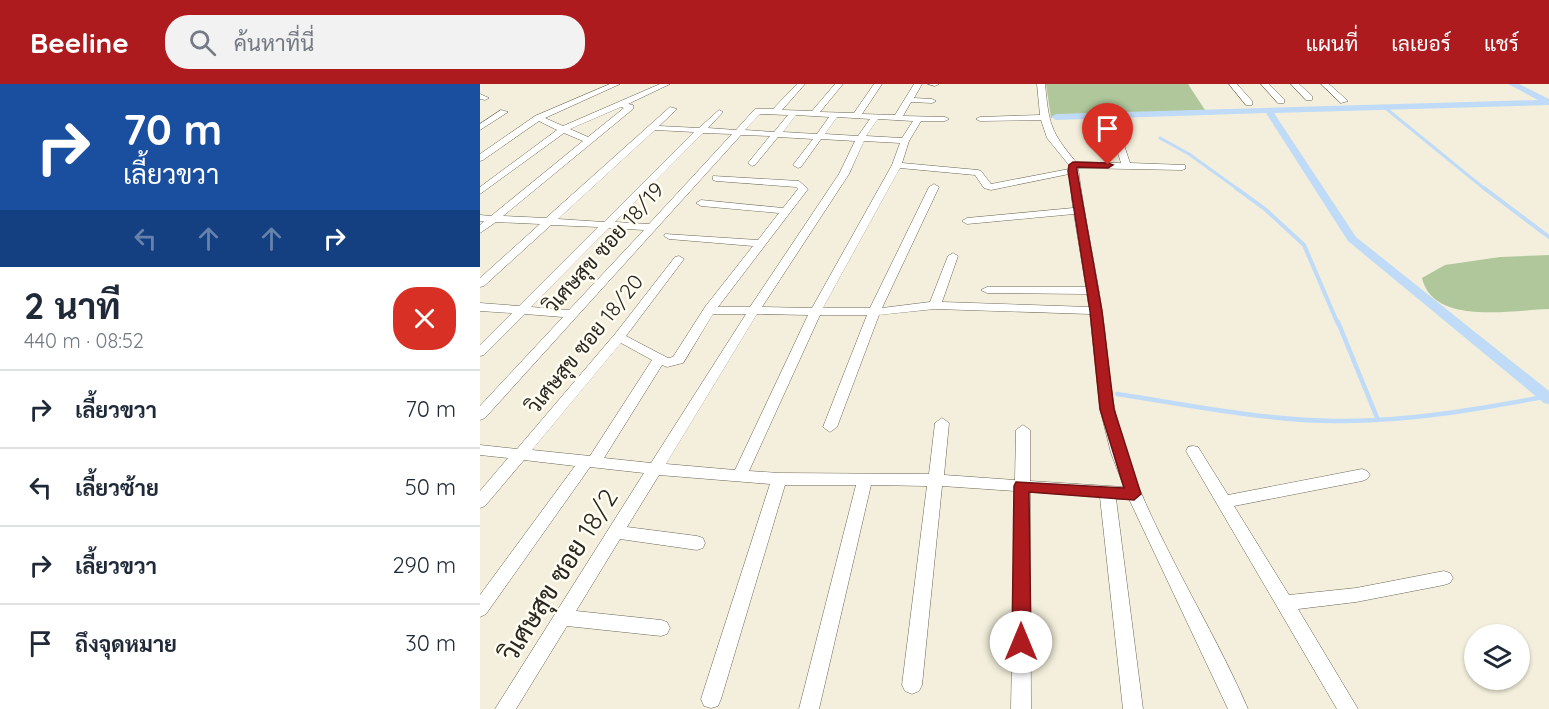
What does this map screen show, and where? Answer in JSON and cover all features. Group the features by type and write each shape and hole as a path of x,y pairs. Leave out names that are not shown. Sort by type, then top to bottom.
{"street":[{"path":"480,158 538,118 616,84"},
{"path":"480,191 564,128 666,84"},
{"path":"776,111 801,84"},
{"path":"815,113 839,84"},
{"path":"857,115 878,84"},
{"path":"898,118 918,84"},
{"path":"1041,84 1044,117 1051,138 1073,168 1078,211 1096,311 1107,409 1134,494 1238,709"},
{"path":"1233,84 1249,103"},
{"path":"1265,84 1281,101"},
{"path":"1295,84 1309,98"},
{"path":"1325,84 1344,101"},
{"path":"909,100 932,101"},
{"path":"480,230 630,107 621,104"},
{"path":"480,284 656,128 673,109"},
{"name":"วิเศษสุข ซอย 18/19","path":"480,415 737,132 760,110 776,111"},
{"path":"776,111 945,119"},
{"path":"480,128 504,112"},
{"path":"480,352 518,311 719,112"},
{"path":"752,163 795,112"},
{"path":"798,165 835,115"},
{"name":"วิเศษสุข ซอย 18/2","path":"505,709 754,310 844,174 861,138 876,116"},
{"path":"980,119 1044,117"},
{"path":"538,118 590,141"},
{"path":"740,475 815,312 897,165 905,141 918,119"},
{"path":"656,128 905,141"},
{"path":"1115,129 1126,166"},
{"path":"897,165 978,173 987,186 991,187 1073,168 1182,167"},
{"path":"620,337 667,363 678,360 709,310 802,186 716,178"},
{"path":"830,427 875,312 934,187"},
{"path":"701,203 784,211"},
{"path":"967,221 1078,211"},
{"path":"480,218 650,227"},
{"path":"669,236 759,243"},
{"path":"935,305 953,256"},
{"name":"วิเศษสุข ซอย 18/20","path":"480,502 620,337 680,259"},
{"path":"987,290 1093,291"},
{"path":"709,310 875,312 935,305 1096,311"},
{"path":"480,307 570,314"},
{"path":"480,609 591,460 660,358"},
{"path":"912,685 942,423"},
{"path":"1021,709 1023,430"},
{"path":"480,450 591,460 656,469 779,479 937,480 1134,494"},
{"path":"1192,451 1348,709"},
{"path":"1223,502 1362,475"},
{"path":"711,699 779,479"},
{"path":"809,709 865,479"},
{"path":"1107,492 1133,709"},
{"path":"616,532 698,543"},
{"path":"1284,603 1356,595 1444,578"},
{"path":"562,618 661,628"}],"green space":[{"path":"1046,84 1188,84 1205,110 1112,117 1051,118"},
{"path":"1549,255 1549,309 1475,312 1457,309 1441,303 1429,293 1422,278 1445,265 1500,257"}],"waterway":[{"path":"1512,84 1547,101"},
{"path":"1268,111 1549,102"},
{"path":"1383,106 1486,190"},
{"path":"1056,117 1268,111"},
{"path":"1268,111 1352,239 1549,399"},
{"path":"1160,138 1189,154 1239,190"},
{"path":"1236,188 1265,209 1304,245 1338,324"},
{"path":"1484,188 1549,237"},
{"path":"1338,322 1378,420"},
{"path":"1117,394 1253,415 1308,420 1378,420"},
{"path":"1378,420 1469,410 1549,396"}],"route":[{"path":"1021,642 1022,486 1134,494 1119,453 1107,409 1096,311 1072,171 1073,165 1108,165"}]}
